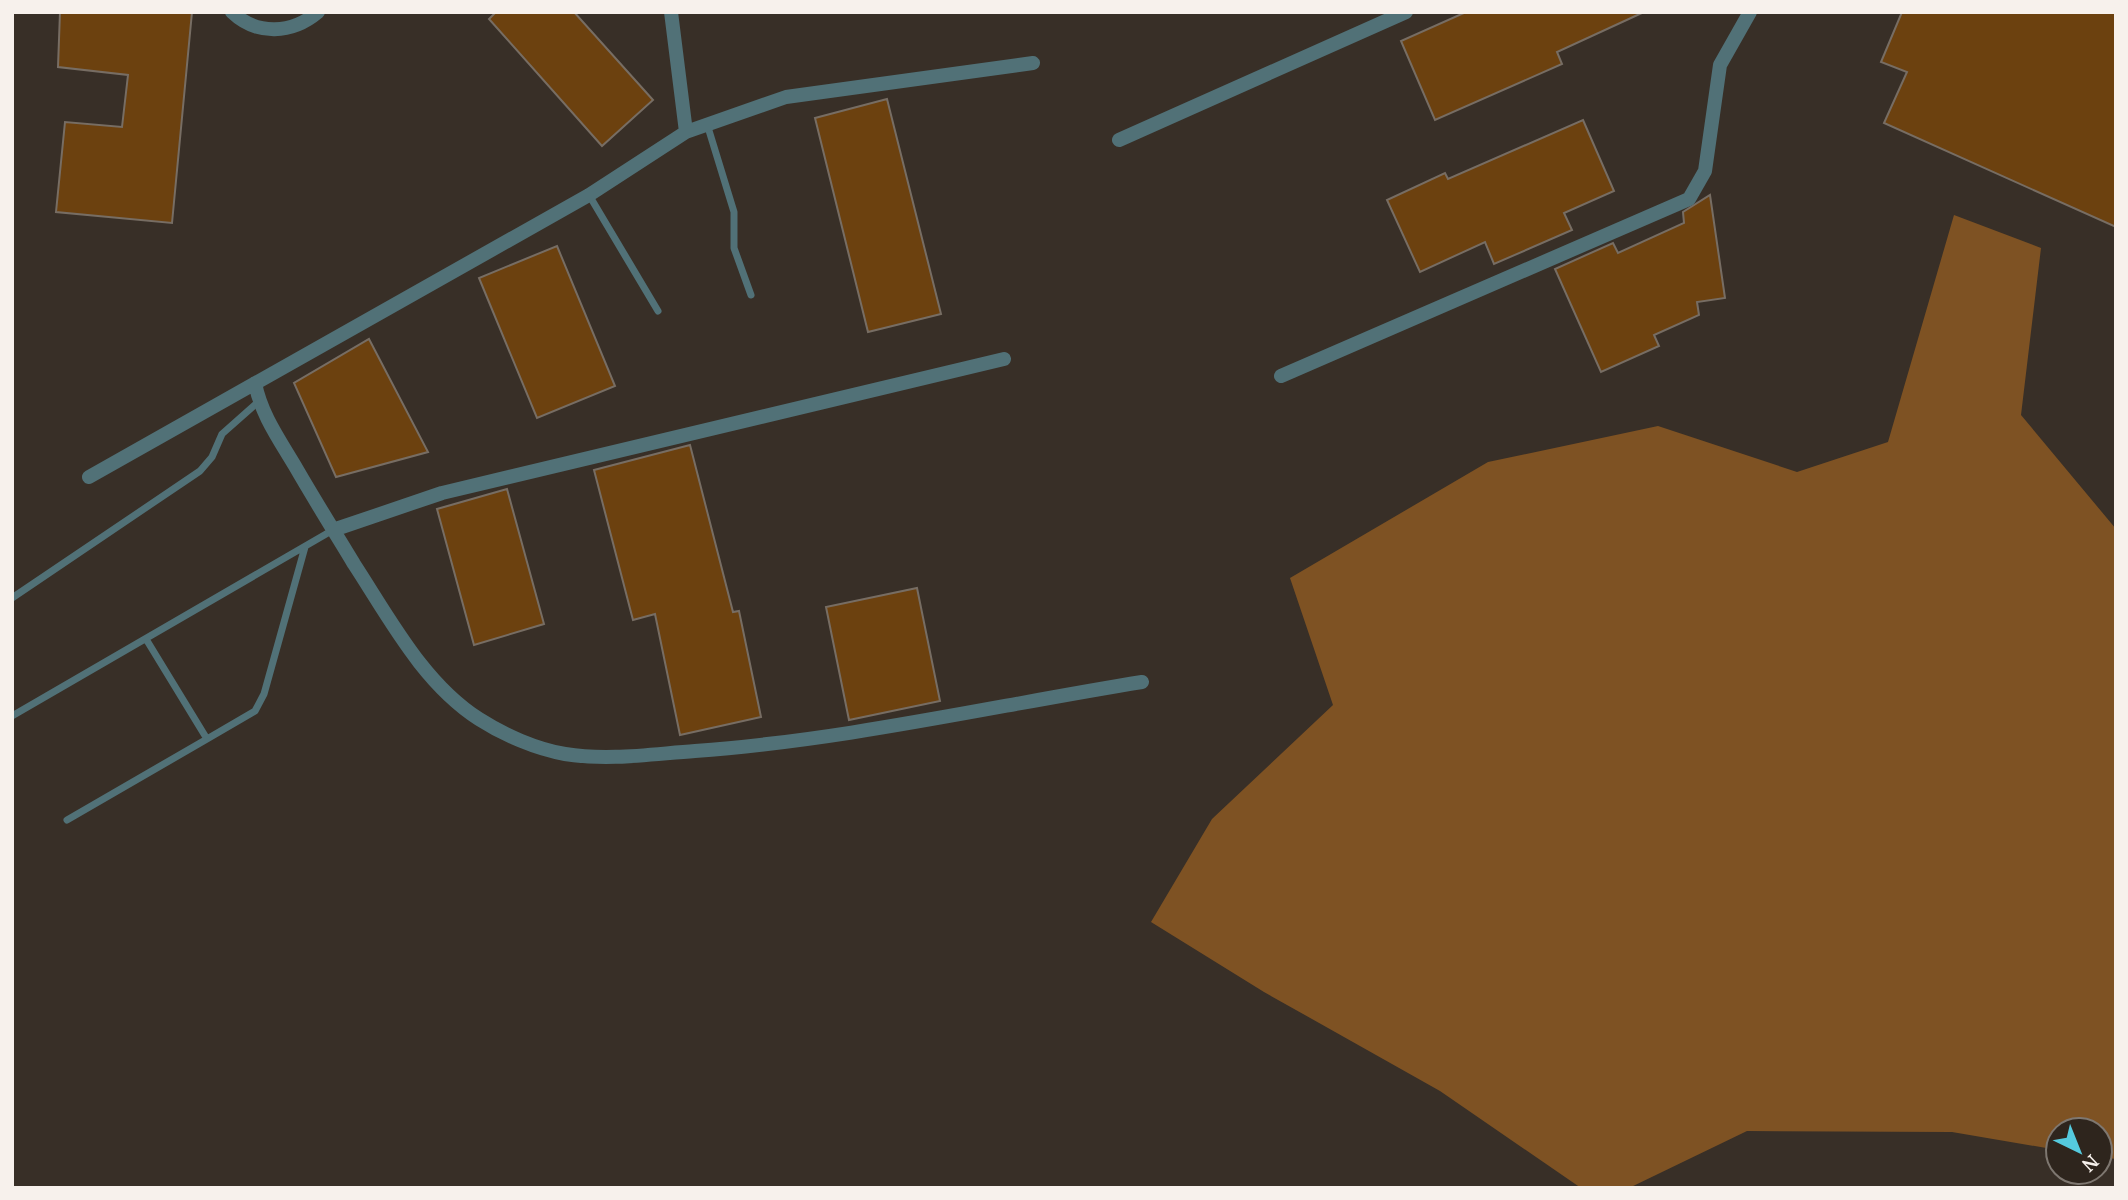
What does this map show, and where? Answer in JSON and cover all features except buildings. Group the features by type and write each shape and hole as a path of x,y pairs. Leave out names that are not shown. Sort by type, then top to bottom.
{"street":[{"path":"232,12 243,23 265,30 291,29 318,12"},
{"path":"671,12 686,132"},
{"path":"1119,140 1406,12"},
{"path":"1282,376 1689,199 1705,171 1720,65 1750,12"},
{"path":"89,477 589,195 686,132 786,97 1033,63"},
{"path":"333,530 442,493 1004,359"},
{"path":"255,383 258,402 333,530 436,685 477,718 504,734 564,754 623,758 766,746 858,734 1014,703 1142,682"}],"lane":[{"path":"707,123 734,212 734,248 751,295"},
{"path":"589,195 658,311"},
{"path":"12,598 200,471 212,457 222,434 258,402"},
{"path":"12,716 333,530"},
{"path":"67,820 255,710 264,694 305,547"},
{"path":"146,639 207,739"}],"shaded area":[{"path":"1954,215 2041,248 2021,415 2116,529 2116,1159 2114,1116 2044,1116 2044,1148 1952,1132 1747,1131 1629,1188 1581,1188 1440,1091 1264,992 1151,922 1212,819 1333,705 1290,578 1488,462 1658,426 1797,472 1888,442"}]}
